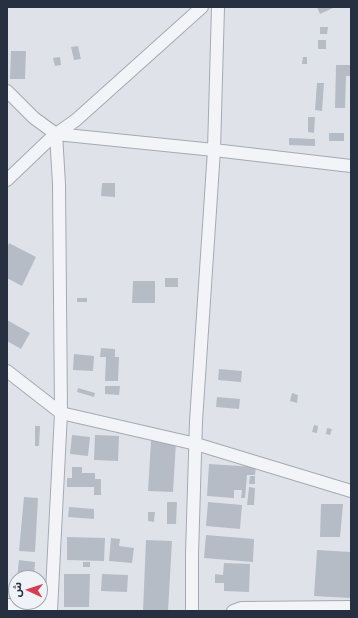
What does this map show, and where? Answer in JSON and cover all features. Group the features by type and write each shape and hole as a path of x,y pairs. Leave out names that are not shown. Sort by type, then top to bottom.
{"street":[{"path":"7,180 56,134 76,120 202,7"},
{"path":"192,611 192,554 196,444 214,150 218,7"},
{"path":"7,91 34,118 56,134 351,166"},
{"path":"7,605 51,608 61,413 59,184 56,134"},
{"path":"7,370 61,413 196,444 351,491"},
{"path":"233,611 241,608 351,607"}],"building":[{"path":"317,7 335,7 320,14"},
{"path":"320,27 328,27 327,34 320,34"},
{"path":"318,40 326,40 326,49 318,49"},
{"path":"78,46 81,59 74,60 71,47"},
{"path":"11,51 26,51 25,79 10,79"},
{"path":"60,57 61,65 55,66 53,58"},
{"path":"303,57 307,57 307,64 302,64"},
{"path":"336,65 351,65 351,76 346,76 345,108 335,108"},
{"path":"317,83 324,83 322,111 315,110"},
{"path":"308,117 315,117 314,133 308,132"},
{"path":"329,133 344,133 344,141 329,141"},
{"path":"289,138 315,139 315,146 289,145"},
{"path":"102,183 115,183 115,197 101,196"},
{"path":"9,243 36,257 22,286 7,278 7,248"},
{"path":"165,278 178,278 178,287 165,287"},
{"path":"133,281 155,281 155,303 132,303"},
{"path":"77,298 87,298 87,302 77,302"},
{"path":"7,320 30,333 21,349 7,341"},
{"path":"101,348 115,349 115,357 119,357 118,381 105,381 106,357 100,357"},
{"path":"74,354 94,356 93,371 73,370"},
{"path":"219,369 242,371 241,382 218,380"},
{"path":"105,386 120,386 119,395 105,394"},
{"path":"78,388 95,393 94,397 77,392"},
{"path":"292,393 298,395 297,403 290,401"},
{"path":"217,397 240,399 239,409 216,407"},
{"path":"314,425 318,426 317,433 312,432"},
{"path":"35,426 40,426 39,446 35,446"},
{"path":"327,428 332,429 330,435 326,434"},
{"path":"72,435 90,437 88,456 70,454"},
{"path":"95,435 119,436 118,461 94,460"},
{"path":"151,441 176,442 173,492 148,491"},
{"path":"209,464 256,467 255,475 247,475 245,498 241,498 242,490 234,490 234,498 207,496"},
{"path":"72,467 82,467 82,473 95,473 95,479 101,479 101,495 94,495 94,487 67,487 67,478 72,478"},
{"path":"250,476 255,476 255,484 249,484"},
{"path":"249,487 255,488 254,505 247,505"},
{"path":"24,497 38,498 35,552 19,551"},
{"path":"167,502 177,502 176,524 167,524"},
{"path":"208,502 242,505 240,529 206,526"},
{"path":"321,504 343,504 340,537 320,537"},
{"path":"69,507 94,509 94,519 68,517"},
{"path":"148,512 155,512 154,522 148,521"},
{"path":"206,535 254,539 253,562 204,558"},
{"path":"67,537 105,538 104,561 67,560"},
{"path":"111,538 120,539 119,546 134,548 132,563 109,561"},
{"path":"146,540 172,541 168,611 143,611"},
{"path":"317,550 351,552 351,598 314,596"},
{"path":"19,560 35,562 34,570 18,570"},
{"path":"83,562 90,562 90,567 83,567"},
{"path":"224,563 250,564 249,592 224,591 224,583 215,583 215,574 223,575"},
{"path":"64,574 90,574 89,607 64,607"},
{"path":"102,574 128,575 127,592 101,591"}]}
